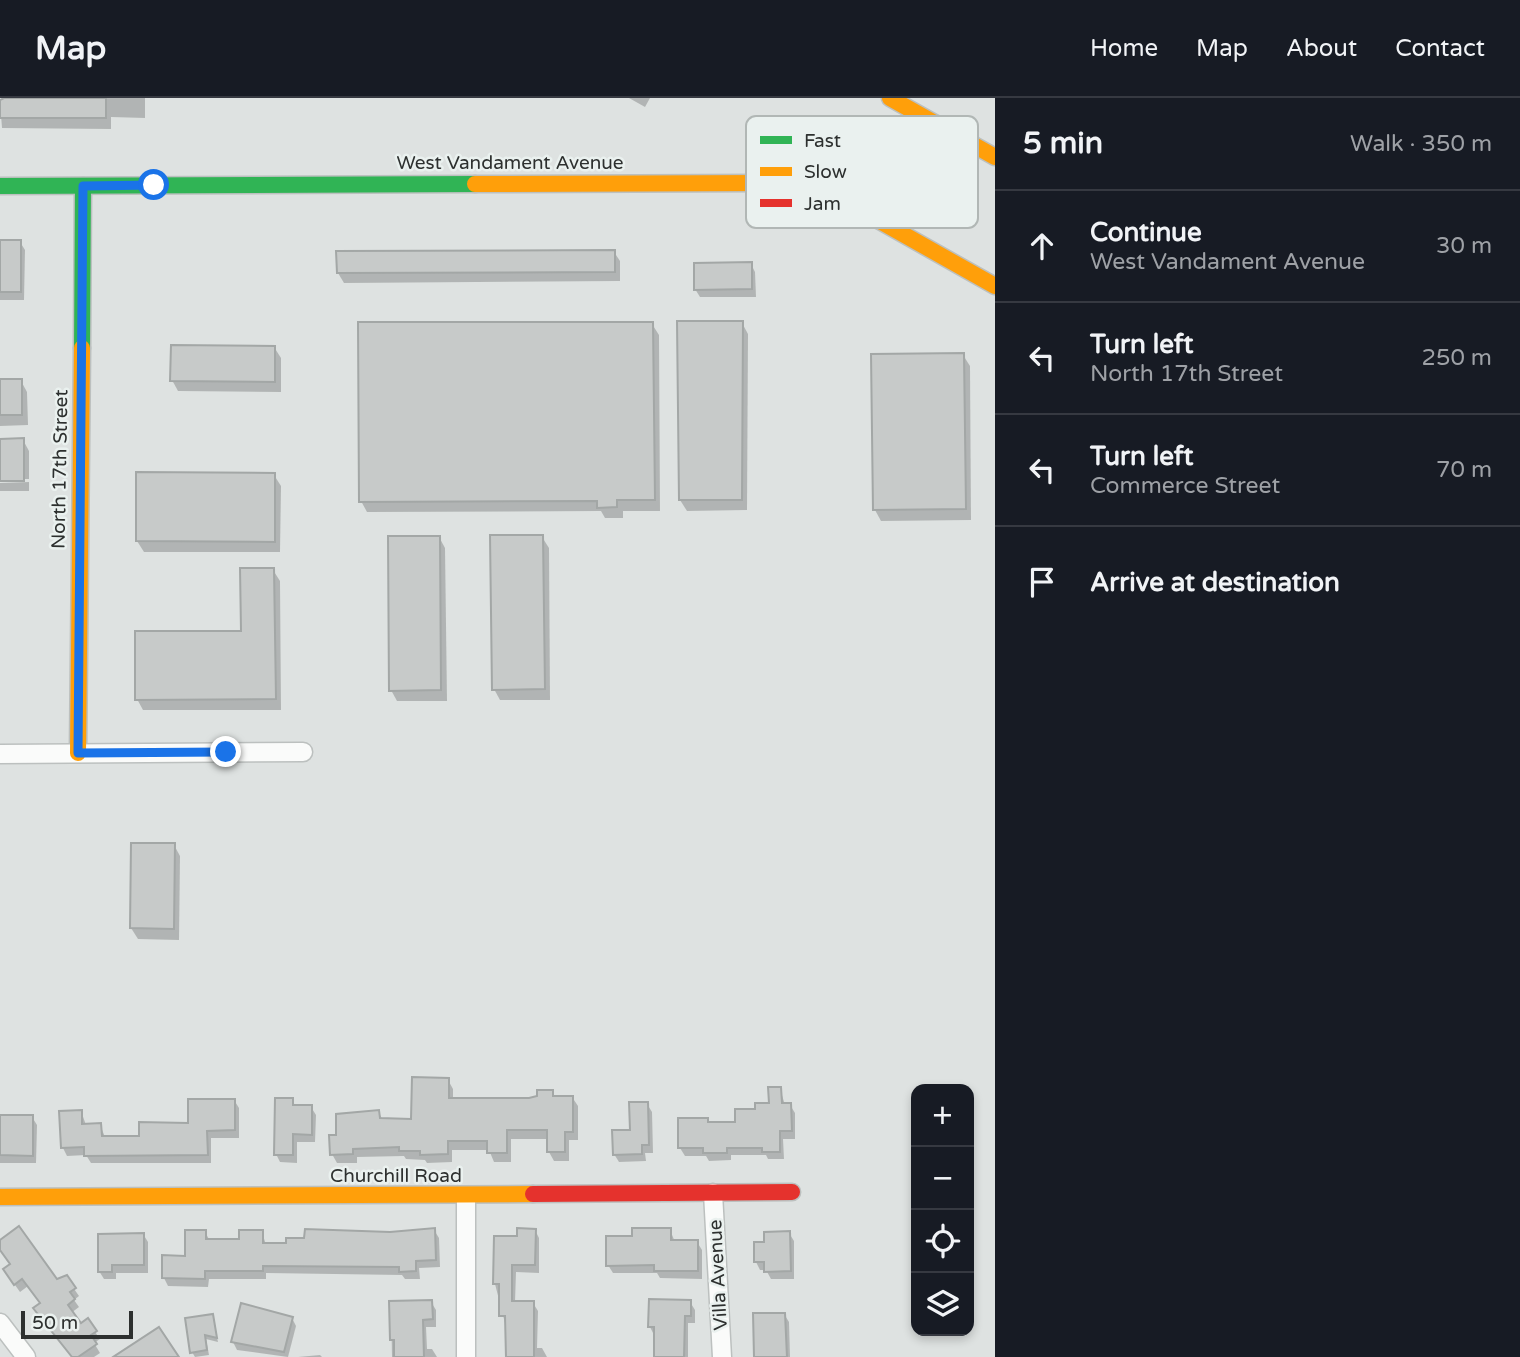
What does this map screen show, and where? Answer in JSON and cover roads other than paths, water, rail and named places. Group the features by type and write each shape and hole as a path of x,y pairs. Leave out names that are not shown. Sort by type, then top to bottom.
{"main road":[{"path":"890,98 922,116"},
{"path":"978,147 995,157"},
{"name":"West Vandament Avenue","path":"0,187 746,183"},
{"name":"North 17th Street","path":"78,753 83,186"},
{"name":"West Vandament Avenue","path":"892,228 995,286"},
{"name":"Churchill Road","path":"0,1198 792,1192"}],"street":[{"path":"0,754 303,752"},
{"name":"Villa Avenue","path":"713,1193 722,1357"},
{"path":"466,1196 466,1357"},
{"path":"0,1323 26,1357"}]}
